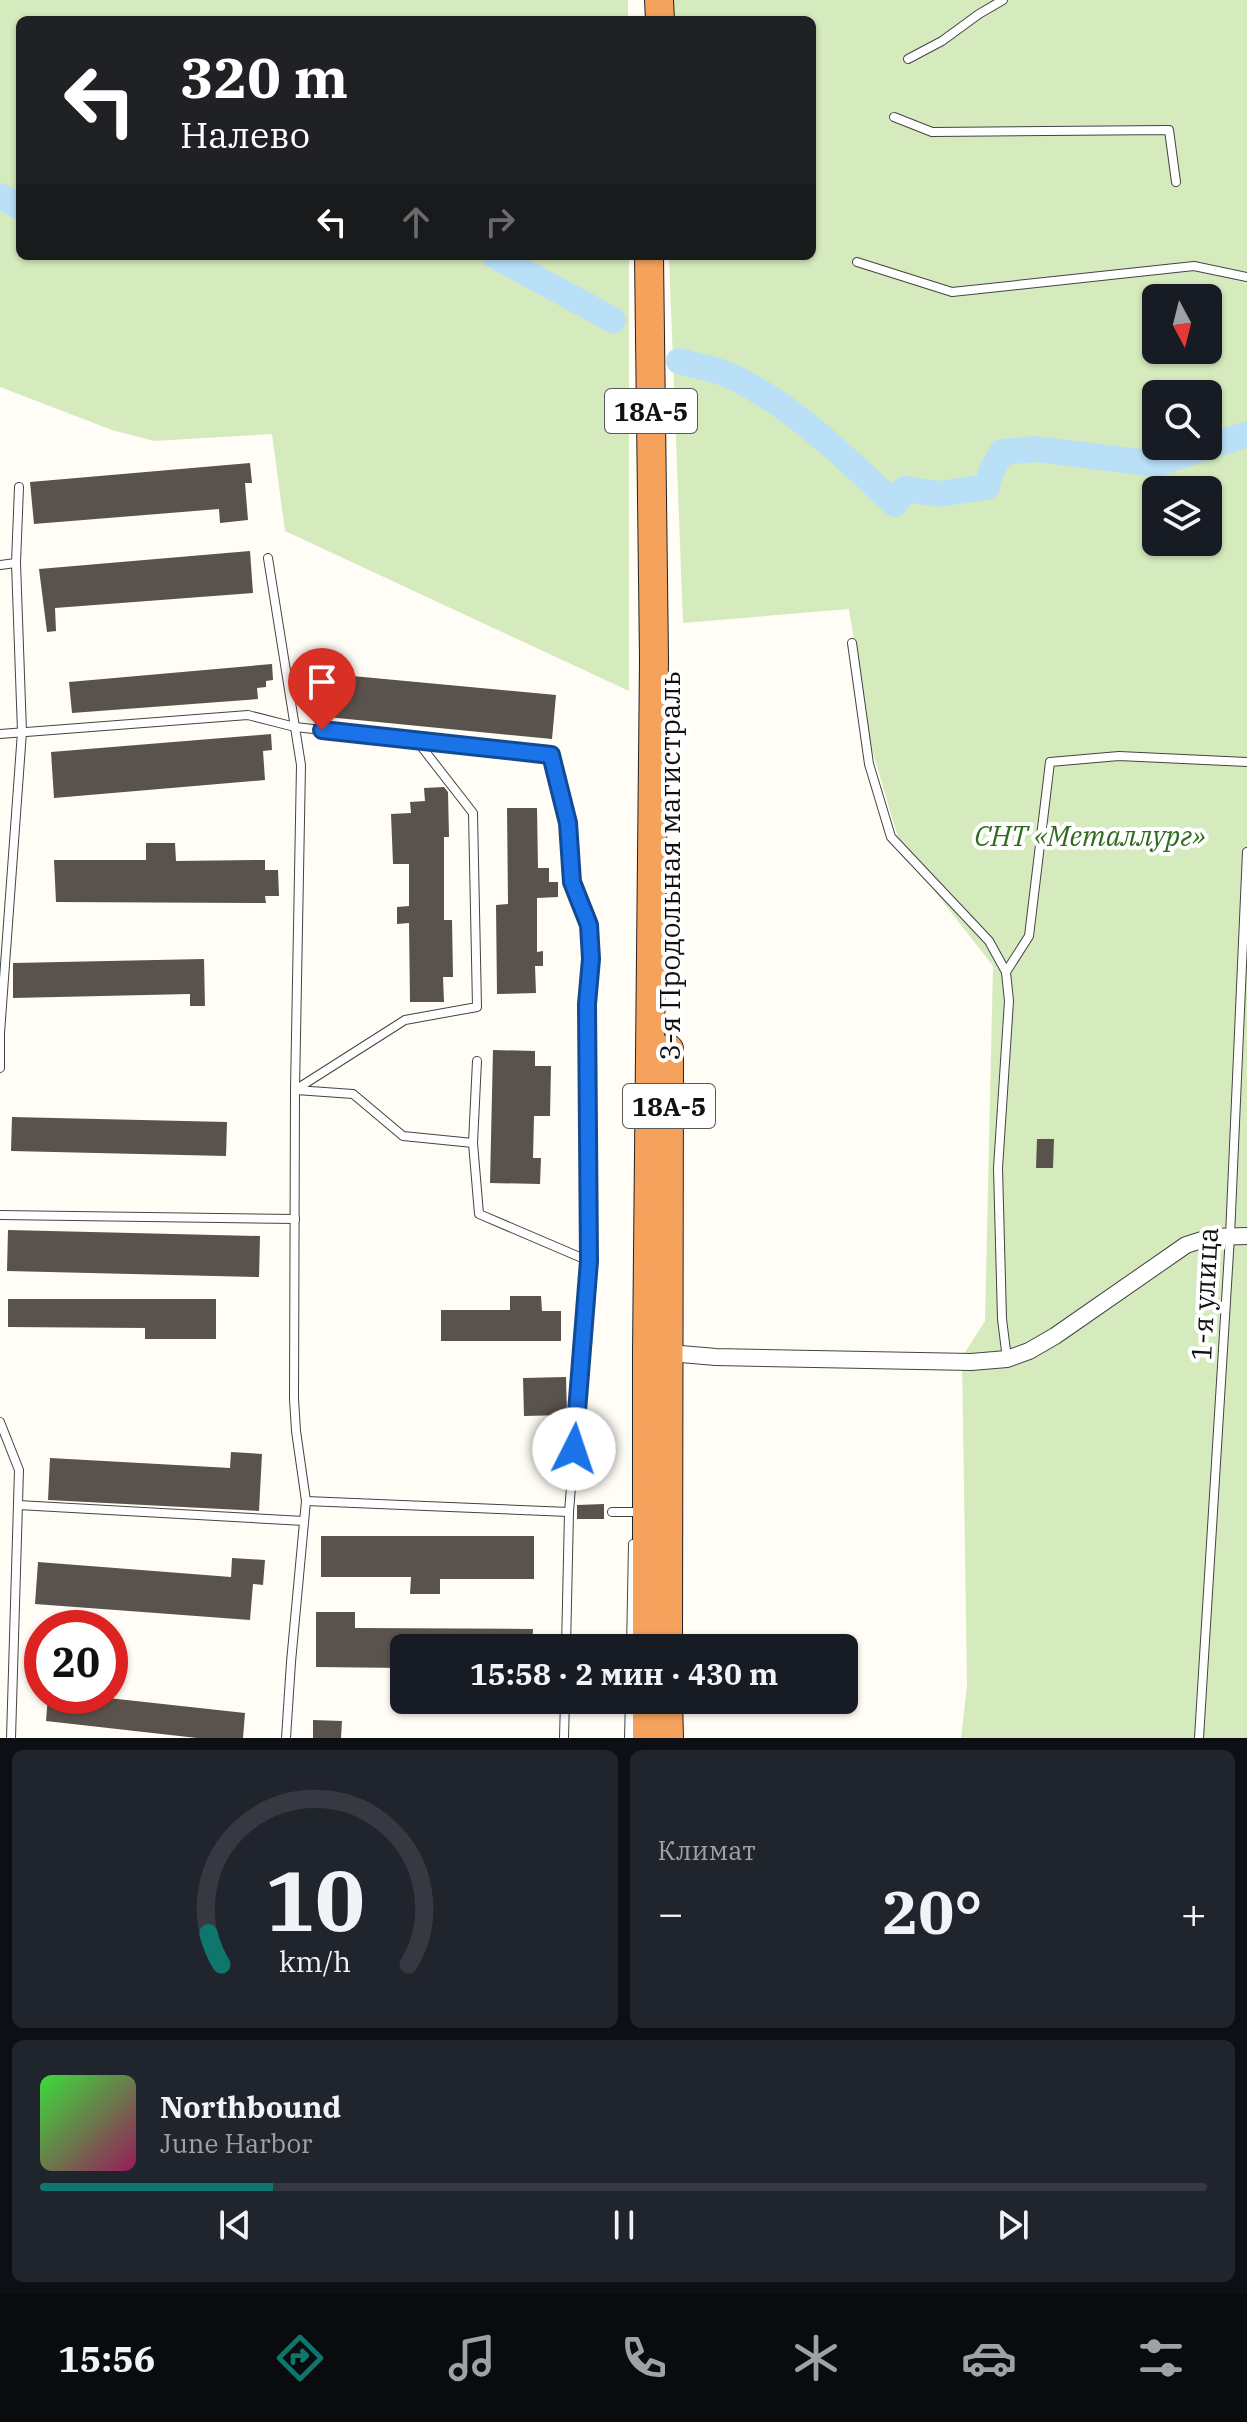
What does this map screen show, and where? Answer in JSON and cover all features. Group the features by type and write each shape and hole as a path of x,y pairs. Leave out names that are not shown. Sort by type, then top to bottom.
{"highway":[{"name":"18А-5","path":"649,260 660,565"},
{"name":"18А-5","path":"660,565 663,260"},
{"name":"3-я Продольная магистраль","path":"660,565 669,1353 668,1634"},
{"name":"3-я Продольная магистраль","path":"647,1634 654,659 660,565"},
{"path":"647,1714 647,1738"},
{"path":"668,1714 669,1738"}],"street":[{"path":"669,1353 716,1357 955,1362 1007,1359 1055,1336 1173,1253 1196,1241 1247,1236"}],"lane":[{"path":"908,59 942,41 1003,0"},
{"path":"894,117 932,132 1169,130 1176,182"},
{"path":"857,262 952,292 1194,266 1247,277"},
{"path":"0,1068 22,732 16,563 19,487"},
{"path":"268,558 301,765 295,1090 294,1399 306,1501 286,1738"},
{"path":"0,565 16,563"},
{"path":"852,643 869,764 891,837 981,932 1006,972 1009,1001 998,1168 1002,1319 1007,1359"},
{"path":"0,734 248,715 295,727 551,755 568,823 572,882 589,925 591,959 587,1004 589,1261 569,1512 566,1634"},
{"path":"295,1090 405,1020 477,1007 473,813 417,741"},
{"path":"1006,972 1029,936 1050,762 1119,756 1247,762"},
{"name":"1-я улица","path":"1199,1738 1230,1236 1247,852"},
{"path":"477,1061 473,1143 479,1214 589,1261"},
{"path":"295,1090 353,1094 403,1136 473,1143"},
{"path":"0,1215 295,1219"},
{"path":"0,1422 19,1470 11,1738"},
{"path":"631,1634 634,1497"},
{"path":"306,1501 569,1512"},
{"path":"18,1505 304,1521"},
{"path":"612,1512 634,1512"},
{"path":"564,1738 565,1714"},
{"path":"629,1738 630,1714"}],"green space":[{"path":"0,0 628,0 628,16 16,16 16,260 629,260 629,691 285,531 272,434 154,441 112,430 0,387"},
{"name":"СНТ «Металлург»","path":"664,0 1247,0 1247,1738 961,1738 967,1685 962,1357 985,1321 993,966 901,848 871,746 849,609 683,623 669,260 816,260 816,16 664,16"}],"building":[{"path":"250,463 252,483 245,483 248,520 220,523 219,509 34,524 30,482"},
{"path":"250,551 253,593 55,608 56,631 47,632 39,569"},
{"path":"272,664 273,680 266,681 266,687 257,688 258,699 72,713 69,682"},
{"path":"331,674 556,695 552,739 327,717"},
{"path":"271,734 272,750 263,751 265,780 54,798 51,752"},
{"path":"444,787 448,792 449,837 444,837 444,920 452,920 453,977 443,977 444,1002 410,1002 409,923 397,924 397,907 409,906 409,864 393,864 391,814 411,813 410,802 425,801 424,788"},
{"path":"507,808 537,808 538,868 549,868 549,882 558,882 558,897 537,898 537,952 543,951 543,966 535,966 536,993 497,994 496,905 508,904"},
{"path":"146,843 175,843 176,861 265,860 265,870 278,870 279,896 265,896 266,903 56,902 54,860 146,860"},
{"path":"204,959 205,1006 190,1006 190,994 13,998 13,963"},
{"path":"493,1050 535,1051 535,1066 551,1066 550,1116 534,1116 533,1158 541,1158 540,1184 490,1183"},
{"path":"12,1117 227,1122 226,1156 11,1151"},
{"path":"1037,1139 1054,1139 1053,1168 1036,1168"},
{"path":"8,1230 260,1236 259,1277 7,1271"},
{"path":"510,1296 541,1296 542,1311 561,1311 561,1341 441,1341 441,1310 510,1310"},
{"path":"8,1299 216,1299 216,1339 145,1339 145,1328 8,1327"},
{"path":"566,1377 567,1415 524,1416 523,1378"},
{"path":"231,1452 262,1454 259,1511 48,1500 50,1458 230,1468"},
{"path":"604,1504 604,1519 577,1519 577,1505"},
{"path":"321,1536 534,1536 534,1579 440,1579 440,1594 410,1594 411,1577 321,1577"},
{"path":"232,1558 265,1560 263,1585 253,1584 250,1620 35,1604 38,1562 231,1577"},
{"path":"316,1612 355,1612 355,1628 533,1629 533,1634 390,1634 390,1668 316,1667"},
{"path":"128,1700 245,1713 243,1738 197,1738 46,1721 47,1714 128,1714"},
{"path":"313,1720 342,1721 341,1738 313,1738"}],"waterway":[{"path":"0,196 16,205"},
{"path":"502,260 613,320"},
{"path":"679,361 727,374 756,389 818,434 895,504 905,489 938,494 987,487 1002,452 1036,449 1156,464 1247,434"}],"route":[{"path":"322,730 551,755 568,823 572,882 589,925 591,959 587,1004 589,1261 574,1449"}]}
